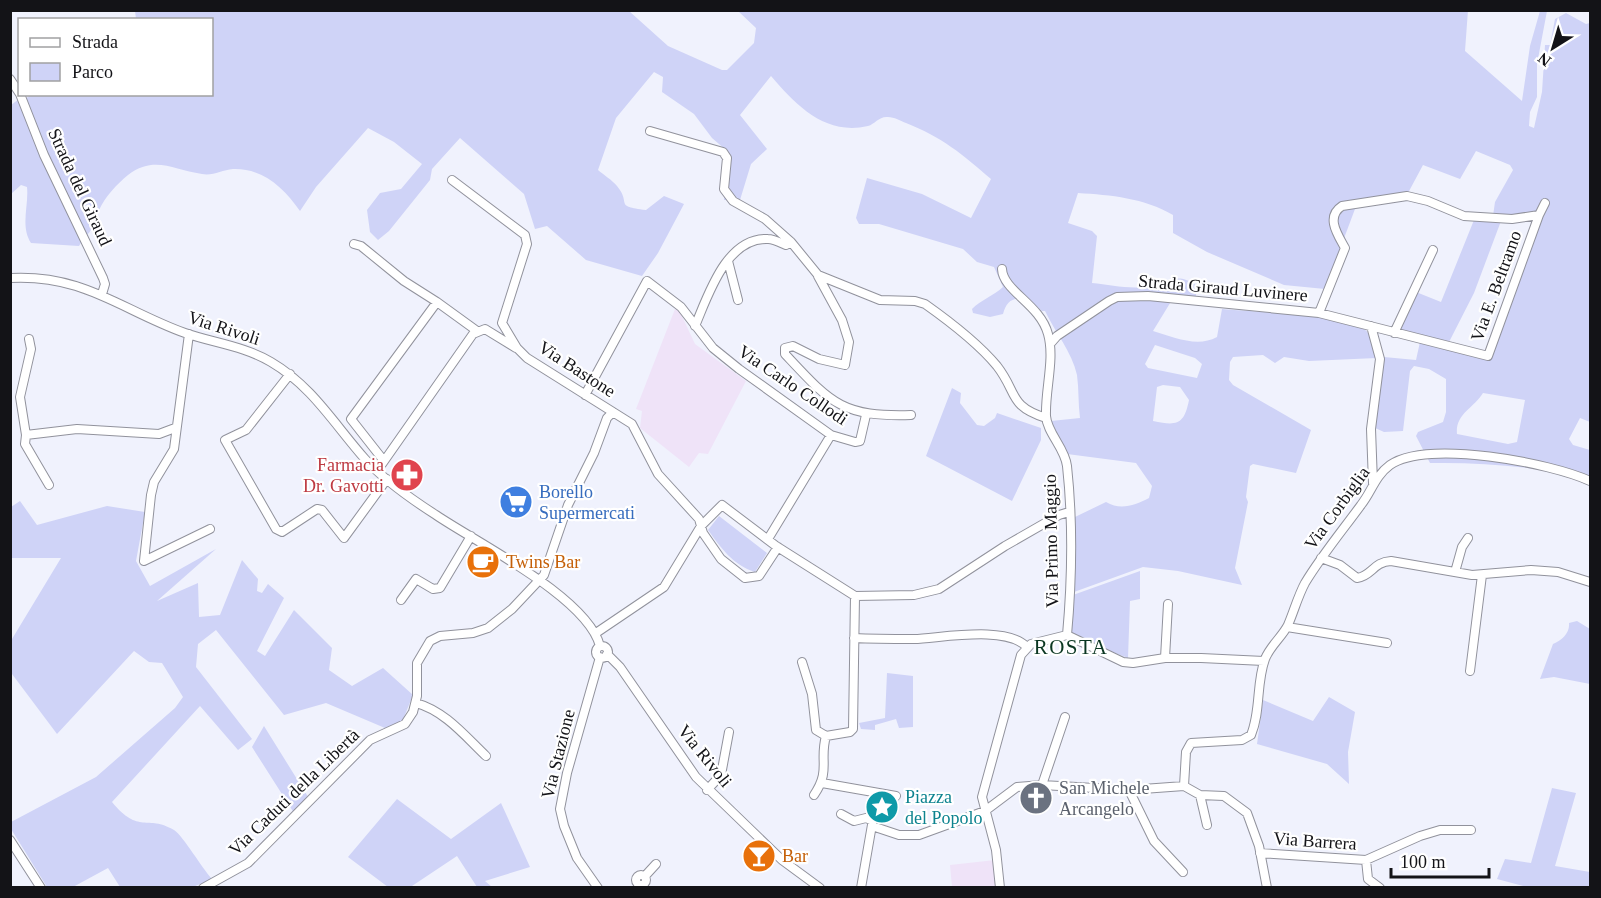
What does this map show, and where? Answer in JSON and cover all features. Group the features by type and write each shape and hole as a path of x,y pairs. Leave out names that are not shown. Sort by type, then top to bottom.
{"street":[{"name":"Strada del Giraud","path":"21,96 44,155 103,278 105,284 102,294"},
{"path":"650,131 723,152 728,158 724,189 733,201 765,219 791,242 818,275 842,320 849,342 845,365 819,359 793,346 785,348 785,354 837,404 866,415 911,415"},
{"name":"Via Bastone","path":"452,180 525,235 527,244 502,323 517,348 536,365 625,417 638,431 658,474 695,514 708,542 721,559 745,578 759,576 778,547"},
{"path":"1319,313 1345,248 1336,232 1334,213 1342,206 1382,198 1417,197 1464,216 1512,219 1539,215 1545,203"},
{"name":"Via E. Beltramo","path":"1371,326 1488,356 1539,215"},
{"path":"695,326 711,288 728,261 745,245 769,238 786,245 791,242"},
{"path":"354,244 361,246 404,281 477,331 490,332 517,348"},
{"path":"1394,333 1433,250"},
{"path":"728,261 738,300"},
{"path":"1002,269 1002,276 1012,289 1037,310 1048,332 1050,344"},
{"path":"818,275 880,300 915,301 925,304 997,367 1019,406 1025,411 1046,418"},
{"name":"Via Rivoli","path":"10,278 61,280 102,294 189,334 249,351 290,374 323,405 377,471 438,517 539,580 596,633 600,646"},
{"name":"Via Carlo Collodi","path":"585,395 647,280 681,307 713,348 733,365 831,435 855,442 860,441 866,415"},
{"name":"Strada Giraud Luvinere","path":"1050,344 1057,336 1109,301 1129,296 1319,313 1371,326"},
{"path":"384,461 351,419 437,302"},
{"path":"1371,326 1380,359 1371,429 1373,483"},
{"path":"377,471 477,331"},
{"path":"189,334 174,449 154,482 144,561 210,530"},
{"path":"29,339 31,349 20,397 26,444 49,485"},
{"name":"Via Primo Maggio","path":"1050,344 1046,418 1066,460 1069,512 1068,635"},
{"path":"290,374 246,430 225,440 279,532 317,509 322,510 344,538 387,479"},
{"path":"486,756 442,714 430,706 416,703 417,663 426,645 440,636 473,633 488,628 512,609 546,573 568,505 594,453 607,418 613,412"},
{"path":"26,435 78,429 159,434 176,428"},
{"path":"768,539 831,435"},
{"name":"Via Corbiglia","path":"1184,786 1186,752 1191,743 1242,740 1251,735 1259,706 1264,660 1287,627 1299,596 1322,558 1363,503 1373,483 1392,464 1435,452 1532,463 1570,472 1590,481"},
{"path":"596,633 664,587 701,526 718,506 724,505 778,547 855,596 914,595 939,590 997,550 1059,515 1069,512"},
{"path":"401,600 416,579 433,590 440,588 471,536"},
{"path":"1455,572 1462,547 1468,538"},
{"path":"1322,558 1340,565 1357,578 1363,577 1380,561 1391,561 1482,575 1531,570 1558,572 1590,582"},
{"path":"1470,671 1482,575"},
{"path":"826,738 850,732 853,729 855,596"},
{"path":"1165,658 1168,604"},
{"path":"1287,627 1387,643"},
{"path":"854,638 930,638 975,634 1002,636 1019,641 1027,647"},
{"path":"1000,888 996,850 982,797 1017,667 1027,647 1038,641 1068,635 1124,662 1133,663 1165,658 1264,660"},
{"name":"Via Stazione","path":"598,888 577,858 560,809 567,773 604,656 596,651 600,646"},
{"name":"Via Rivoli","path":"604,656 620,667 690,770 782,860 820,888"},
{"path":"802,662 812,694 816,730 826,738"},
{"name":"Via Caduti della Libertà","path":"203,888 248,863 370,740 405,724 416,703"},
{"path":"1042,785 1065,717"},
{"path":"708,789 721,775 729,732"},
{"path":"813,795 822,783 826,768 826,738"},
{"path":"822,783 897,796"},
{"path":"841,814 854,821 873,819 899,835 919,835 985,811 1011,790 1042,785 1128,790 1184,786 1200,795 1224,796 1246,813 1260,854 1267,888"},
{"path":"1128,790 1155,841 1183,872"},
{"path":"861,888 873,819 880,794"},
{"path":"1200,795 1207,825"},
{"name":"Via Barrera","path":"1260,854 1366,860 1420,836 1440,831 1471,830"},
{"path":"10,840 41,888"},
{"path":"1366,860 1368,879 1380,888"},
{"path":"639,882 656,864"}],"shaded area":[{"path":"675,309 680,312 695,344 746,381 708,454 699,453 689,467 640,428 642,411 636,409"},
{"path":"995,860 998,887 952,887 950,865"}],"green space":[{"path":"1468,10 1465,51 1522,101 1530,46 1540,11 1547,11 1537,64 1537,97 1530,112 1529,126 1534,128 1542,92 1545,45 1550,45 1555,19 1566,13 1586,24 1590,23 1590,422 1580,418 1569,439 1573,445 1590,450 1590,479 1511,466 1430,463 1416,436 1418,432 1443,422 1446,412 1446,379 1429,369 1414,366 1410,371 1403,431 1384,432 1373,427 1384,357 1416,360 1420,342 1490,359 1541,215 1493,216 1495,202 1513,170 1510,165 1476,151 1460,179 1423,165 1408,193 1358,201 1325,289 1284,285 1207,252 1173,233 1173,215 1162,209 1115,196 1078,193 1068,223 1092,231 1097,236 1092,283 1136,288 1173,279 1183,279 1196,285 1196,298 1175,295 1153,331 1193,342 1209,340 1217,337 1222,309 1318,317 1353,324 1367,331 1377,358 1309,361 1284,357 1275,363 1263,355 1233,357 1230,362 1229,380 1233,385 1311,430 1296,473 1253,464 1250,466 1246,497 1248,502 1235,568 1242,585 1178,571 1143,567 1074,592 1075,517 1106,502 1123,507 1138,503 1149,498 1152,486 1136,463 1067,454 1051,421 1080,418 1077,375 1067,350 1045,311 1027,298 1022,298 1008,303 1003,314 990,317 973,313 972,309 1003,287 994,267 977,262 963,249 879,224 859,224 856,218 867,178 922,194 971,218 991,179 951,147 919,128 888,117 868,126 853,128 825,122 801,107 771,76 740,115 767,149 751,164 740,200 724,200 730,159 726,150 712,138 694,114 662,92 663,77 654,72 616,118 598,170 617,186 626,205 630,207 646,210 664,196 684,204 658,253 642,276 586,260 547,226 535,229 524,194 460,138 432,169 430,180 389,231 378,240 370,232 367,210 380,193 401,189 422,164 394,142 368,128 316,187 300,211 280,187 254,172 233,169 206,174 164,166 147,166 128,175 108,196 87,235 46,153 24,100 29,96 213,96 213,18 136,18 135,11 629,11 668,46 722,70 727,70 754,43 756,28 738,11","holes":["1155,345 1195,358 1202,364 1197,378 1148,368 1145,364","1163,385 1180,387 1189,400 1185,415 1178,422 1153,421 1157,387","1483,393 1525,400 1517,442 1508,444 1457,434 1457,427 1462,416"]},
{"path":"19,99 83,239 79,246 31,243 28,236 25,223 27,187 21,185 11,194 11,105"},
{"path":"1474,220 1501,221 1474,293 1448,344 1399,330 1416,292 1441,302"},
{"path":"952,388 961,393 960,403 977,425 984,426 995,418 997,413 1041,428 1041,440 1012,501 926,456"},
{"path":"20,501 37,525 107,506 145,512 136,561 150,586 216,549 157,601 198,583 199,617 220,615 242,560 258,579 257,591 262,593 268,584 284,598 257,651 265,656 294,610 332,648 329,670 352,686 383,668 413,695 402,722 385,728 326,703 284,715 216,630 198,644 196,667 252,739 238,750 200,706 112,802 129,818 174,830 212,879 193,887 120,887 108,868 73,887 47,887 11,829 11,822 96,777 175,708 183,697 162,663 149,662 134,651 57,734 12,674 10,646 12,639 61,558 11,558 11,507"},
{"path":"719,516 767,553 755,572 734,560 708,530"},
{"path":"1140,571 1140,599 1130,601 1128,658 1071,636 1073,595"},
{"path":"1577,621 1590,629 1590,684 1554,677 1540,679 1553,644 1565,636 1569,623"},
{"path":"887,673 913,676 913,727 899,728 896,719 875,725 875,730 861,729 859,723 885,718"},
{"path":"1329,697 1355,712 1348,752 1349,784 1327,764 1257,744 1263,700 1313,721"},
{"path":"264,726 310,800 294,813 252,747"},
{"path":"1552,788 1576,793 1555,866 1590,872 1590,887 1527,887 1497,879 1505,859 1531,863"},
{"path":"397,799 451,839 501,803 530,867 485,881 492,887 477,887 457,856 409,888 388,887 348,857"}],"place":[{"name":"Farmacia Dr. Gavotti","path":"407,475"},
{"name":"Borello Supermercati","path":"516,502"},
{"name":"Twins Bar","path":"483,562"},
{"name":"San Michele Arcangelo","path":"1036,798"},
{"name":"Piazza del Popolo","path":"882,807"},
{"name":"Bar","path":"759,856"}],"district":[{"name":"ROSTA","path":"1071,647"}]}
